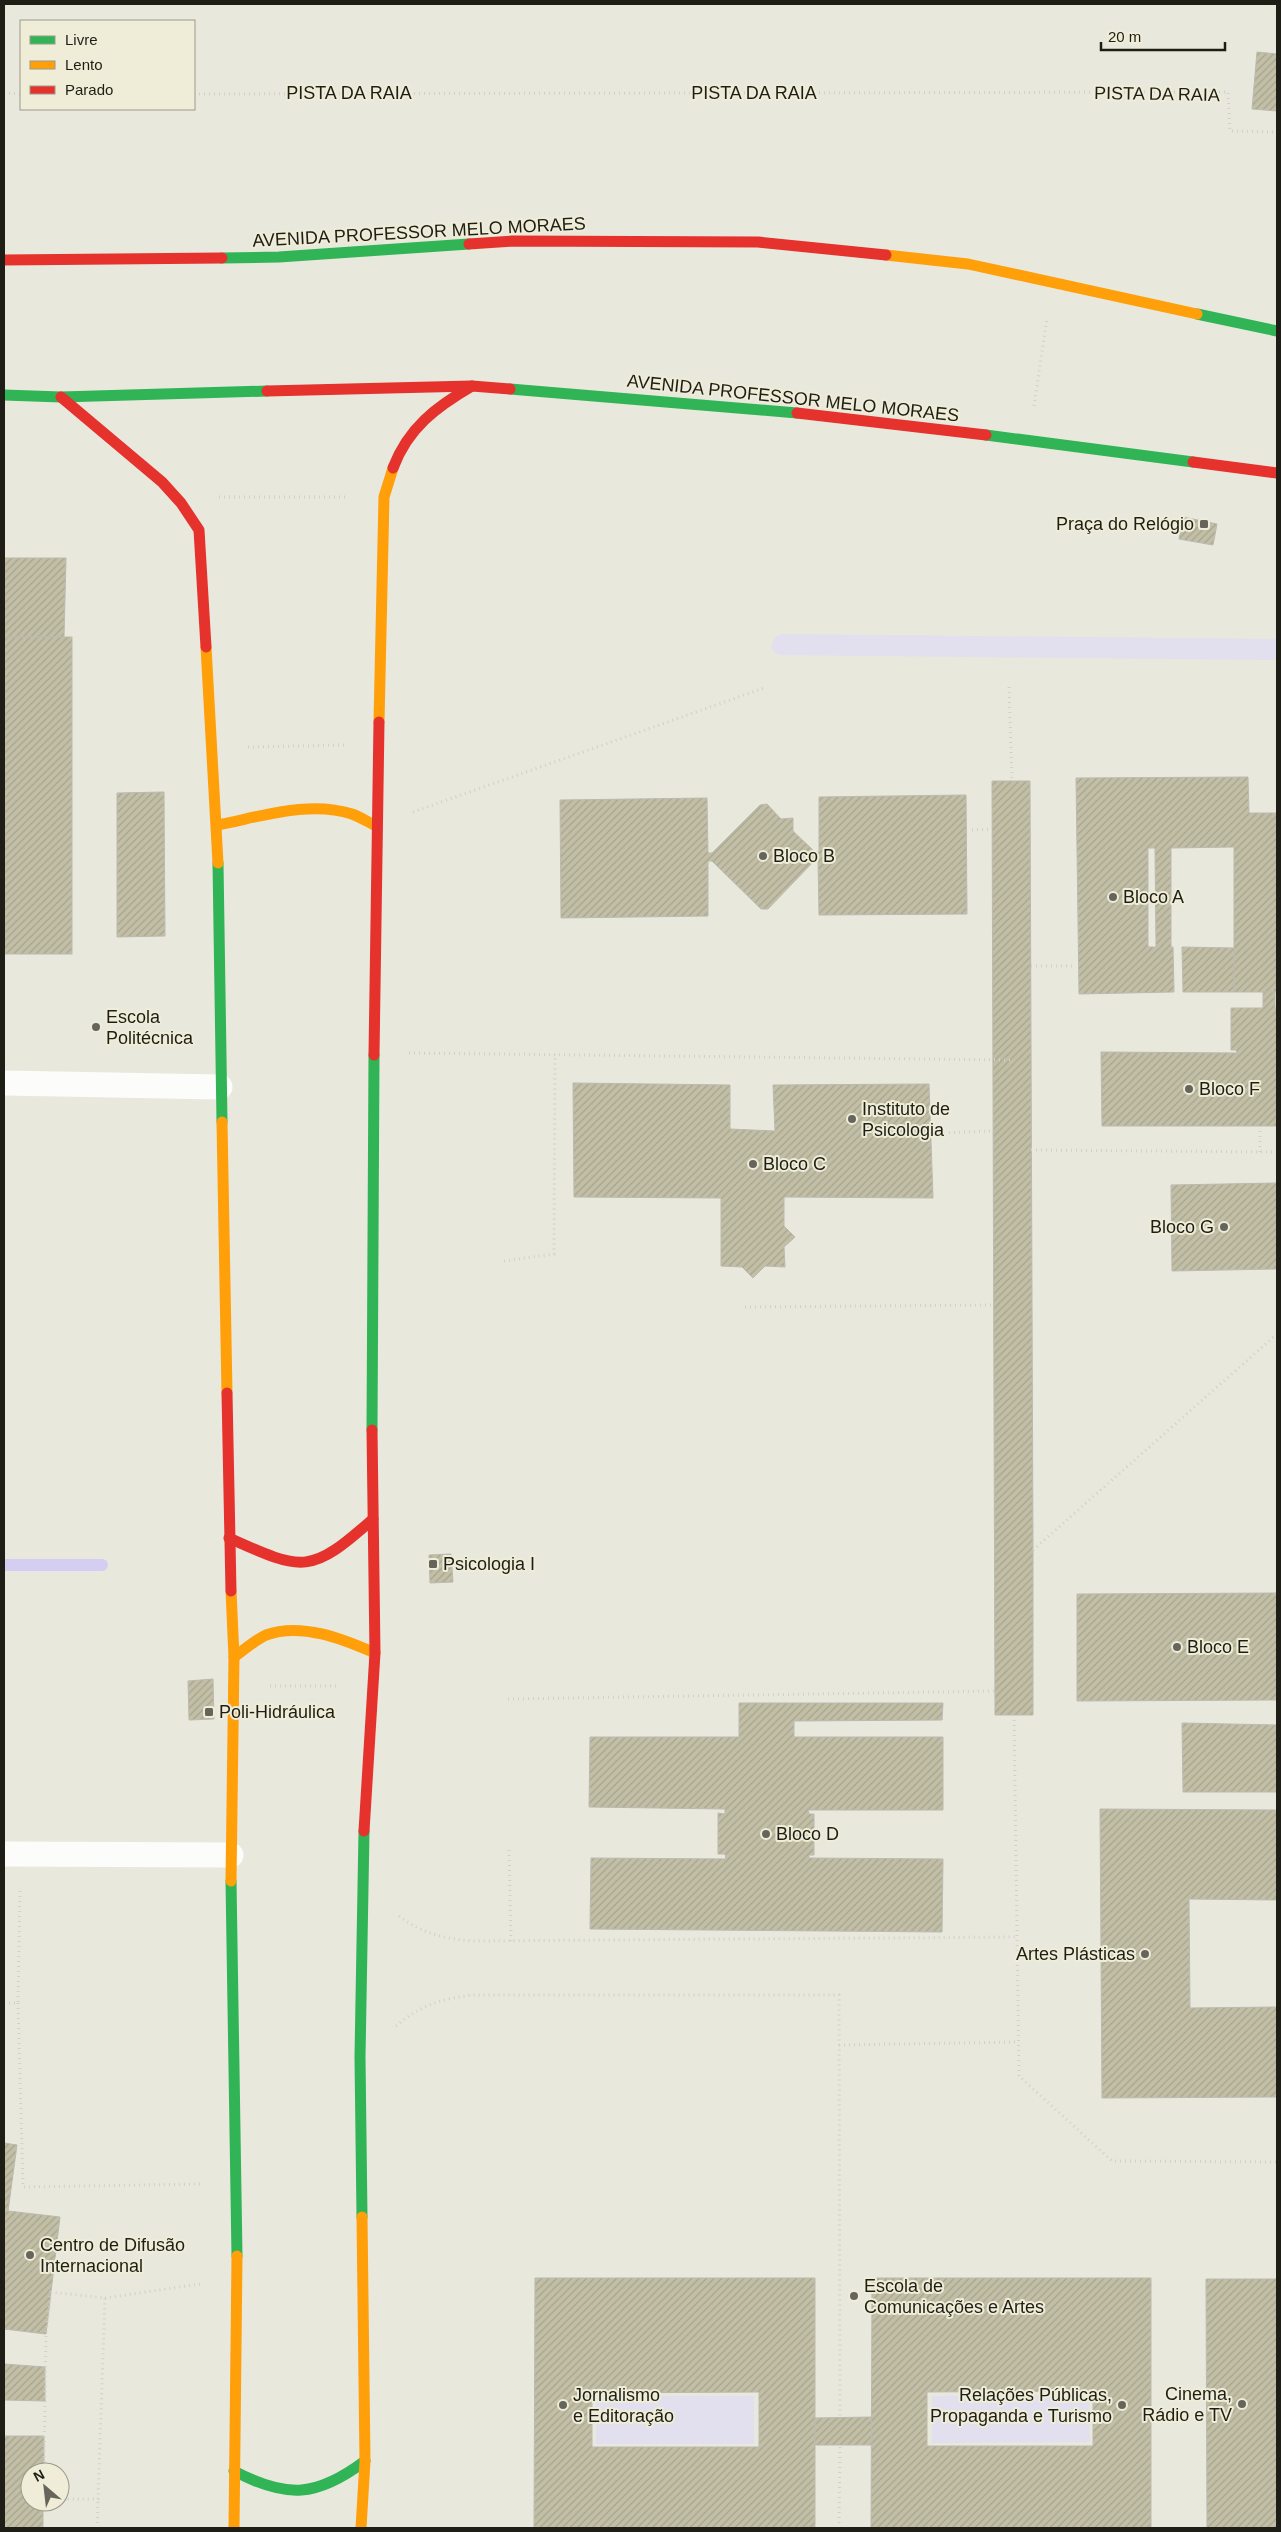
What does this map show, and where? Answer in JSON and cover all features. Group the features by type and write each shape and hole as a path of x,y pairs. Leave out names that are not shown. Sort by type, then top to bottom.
{"street":[{"name":"AVENIDA PROFESSOR MELO MORAES","path":"4,260 280,257 512,241 758,242 968,264 1277,331"},
{"name":"AVENIDA PROFESSOR MELO MORAES","path":"4,394 61,397 472,386 844,417 1277,473"},
{"path":"361,2528 365,2461 360,2057 365,1794 375,1654 374,1052 376,826 384,497 391,469 406,437 435,408 472,386"},
{"path":"61,397 162,482 175,496 199,530 217,825 229,1538 235,1687 232,1855 237,2279 234,2528"},
{"path":"217,825 301,810 327,809 352,814 376,826"},
{"path":"229,1538 287,1562 305,1564 323,1559 374,1519"},
{"path":"234,1656 267,1635 295,1632 323,1634 350,1641 375,1654"},
{"path":"234,2471 260,2485 287,2492 316,2490 343,2479 365,2461"}],"lane":[{"path":"4,1083 220,1087"},
{"path":"12,1854 232,1855"}],"path":[{"name":"PISTA DA RAIA","path":"195,94 1228,92 1230,130 1277,132"},
{"path":"4,94 20,94"},
{"path":"1028,441 1053,281"},
{"path":"175,496 384,497"},
{"path":"1009,687 1012,781"},
{"path":"376,826 764,688"},
{"path":"212,748 378,744"},
{"path":"972,830 992,829"},
{"path":"1031,966 1072,966"},
{"path":"374,1052 1012,1060"},
{"path":"504,1262 554,1254 555,1054"},
{"path":"1260,1131 1260,1152"},
{"path":"944,1132 993,1132"},
{"path":"1031,1150 1277,1152"},
{"path":"745,1307 994,1305"},
{"path":"1032,1550 1277,1334"},
{"path":"235,1687 372,1685"},
{"path":"508,1699 995,1691"},
{"path":"1014,1715 1019,2076 1112,2161 1277,2162"},
{"path":"509,1850 512,1941"},
{"path":"12,1854 24,2187 235,2183"},
{"path":"363,1884 415,1928 436,1936 474,1942 1017,1938"},
{"path":"360,2057 414,2011 442,1999 472,1995 839,1995 840,2418"},
{"path":"4,2003 18,2003"},
{"path":"839,2045 1019,2042"},
{"path":"44,2462 46,2334 51,2292 104,2298 237,2279"},
{"path":"97,2528 104,2298"},
{"path":"840,2445 840,2528"},
{"path":"70,2499 98,2499"}],"shaded area":[{"path":"781,634 1277,639 1277,660 781,655 775,653 771,647 775,637"},
{"path":"1089,2395 1090,2442 932,2443 932,2396"},
{"path":"596,2396 754,2396 754,2444 596,2444"}],"building":[{"path":"1257,52 1277,54 1277,111 1252,109"},
{"path":"1183,517 1217,524 1213,545 1179,539"},
{"path":"4,558 66,558 64,637 4,637"},
{"path":"4,637 72,637 72,954 4,954"},
{"name":"Bloco A","path":"1248,777 1249,813 1277,813 1277,992 1234,992 1234,847 1171,848 1171,947 1173,947 1174,992 1079,994 1076,778","holes":["1148,848 1155,848 1156,947 1148,947"]},
{"path":"992,781 1030,781 1033,1715 995,1715"},
{"path":"164,792 165,936 117,937 117,793"},
{"name":"Bloco B","path":"966,795 967,914 819,915 818,859 768,909 761,909 712,861 708,861 708,916 561,918 560,800 707,798 708,853 712,853 760,805 767,804 781,819 793,818 793,831 815,852 819,852 819,797"},
{"path":"1182,947 1234,948 1234,992 1183,992"},
{"name":"Bloco F","path":"1263,992 1275,992 1275,1008 1277,1008 1277,1126 1102,1126 1101,1052 1237,1053 1236,1050 1231,1050 1231,1008 1263,1008"},
{"name":"Bloco C","path":"573,1083 730,1085 730,1129 775,1131 773,1085 929,1084 933,1198 784,1197 784,1226 795,1237 784,1247 785,1267 765,1266 753,1278 742,1267 721,1266 721,1198 574,1197"},
{"name":"Bloco G","path":"1277,1183 1277,1269 1172,1271 1171,1185"},
{"path":"451,1554 453,1582 430,1583 429,1555"},
{"name":"Bloco E","path":"1277,1593 1277,1700 1077,1701 1077,1594"},
{"path":"213,1679 214,1719 189,1720 188,1681"},
{"name":"Bloco D","path":"739,1703 943,1703 942,1720 794,1721 794,1737 943,1737 943,1810 808,1810 809,1814 814,1814 814,1855 809,1855 809,1858 943,1859 942,1932 590,1929 591,1858 726,1859 725,1854 718,1854 718,1813 725,1814 725,1809 589,1807 590,1737 739,1737"},
{"path":"1182,1723 1277,1725 1277,1792 1183,1792"},
{"name":"Artes Plásticas","path":"1100,1809 1277,1810 1277,1900 1189,1899 1190,2008 1277,2007 1277,2097 1102,2098"},
{"name":"Centro de Difusão Internacional","path":"4,2143 17,2145 8,2211 60,2217 46,2334 4,2329"},
{"name":"Jornalismo e Editoração","path":"535,2278 815,2278 815,2528 534,2528","holes":["759,2392 759,2447 592,2447 592,2393"]},
{"name":"Relações Públicas, Propaganda e Turismo","path":"872,2278 1151,2278 1151,2528 871,2528","holes":["1093,2391 1093,2446 927,2446 927,2392"]},
{"name":"Cinema, Rádio e TV","path":"1206,2279 1277,2279 1277,2528 1207,2528"},
{"path":"4,2364 45,2367 45,2401 4,2400"},
{"path":"871,2417 872,2445 815,2445 815,2418"},
{"path":"4,2436 44,2436 44,2462 20,2462 20,2512 43,2512 43,2528 4,2528"}],"waterway":[{"path":"4,1565 102,1565"}],"traffic: fast":[{"path":"222,258 279,257 469,244"},
{"path":"1197,314 1277,331"},
{"path":"510,389 797,413"},
{"path":"4,395 61,397 267,391"},
{"path":"986,435 1193,462"},
{"path":"218,863 222,1122"},
{"path":"372,1430 374,1055"},
{"path":"362,2217 360,2057 364,1831"},
{"path":"231,1881 237,2256"},
{"path":"234,2471 270,2486 286,2490 301,2490 332,2482 365,2461"}],"traffic: slow":[{"path":"886,255 968,264 1197,314"},
{"path":"379,722 384,497 393,468"},
{"path":"206,647 218,863"},
{"path":"217,825 284,811 319,809 336,810 352,814 376,826"},
{"path":"222,1122 227,1393"},
{"path":"231,1591 234,1657 231,1881"},
{"path":"234,1657 266,1635 279,1631 293,1630 322,1634 349,1642 375,1653"},
{"path":"361,2528 365,2461 362,2217"},
{"path":"234,2528 237,2256"}],"traffic: jam":[{"path":"469,244 512,241 758,242 886,255"},
{"path":"4,260 222,258"},
{"path":"267,391 472,386 510,389"},
{"path":"393,468 399,454 415,430 435,411 472,386"},
{"path":"61,397 162,482 181,503 199,530 206,647"},
{"path":"797,413 986,435"},
{"path":"1193,462 1277,473"},
{"path":"374,1055 379,722"},
{"path":"227,1393 231,1591"},
{"path":"364,1831 375,1653 372,1430"},
{"path":"229,1538 274,1557 306,1562 320,1558 335,1550 373,1519"}],"place":[{"name":"Praça do Relógio","path":"1204,524"},
{"name":"Bloco B","path":"763,856"},
{"name":"Bloco A","path":"1113,897"},
{"name":"Escola Politécnica","path":"96,1027"},
{"name":"Bloco F","path":"1189,1089"},
{"name":"Instituto de Psicologia","path":"852,1119"},
{"name":"Bloco C","path":"753,1164"},
{"name":"Bloco G","path":"1224,1227"},
{"name":"Psicologia I","path":"433,1564"},
{"name":"Bloco E","path":"1177,1647"},
{"name":"Poli-Hidráulica","path":"209,1712"},
{"name":"Bloco D","path":"766,1834"},
{"name":"Artes Plásticas","path":"1145,1954"},
{"name":"Centro de Difusão Internacional","path":"30,2255"},
{"name":"Escola de Comunicações e Artes","path":"854,2296"},
{"name":"Cinema, Rádio e TV","path":"1242,2404"},
{"name":"Jornalismo e Editoração","path":"563,2405"},
{"name":"Relações Públicas, Propaganda e Turismo","path":"1122,2405"}]}
